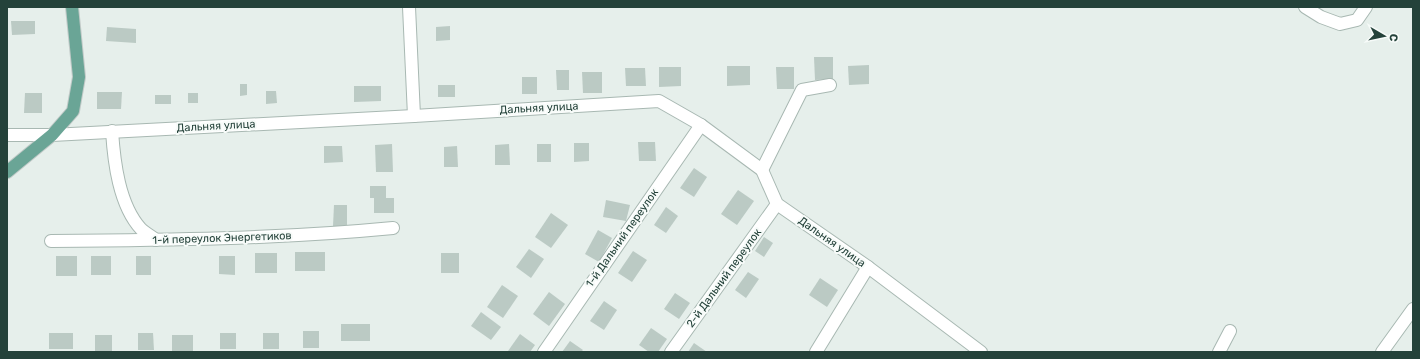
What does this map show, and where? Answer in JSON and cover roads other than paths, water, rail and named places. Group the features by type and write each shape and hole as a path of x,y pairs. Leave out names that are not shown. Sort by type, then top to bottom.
{"main road":[{"path":"7,172 52,135 73,111 79,77 72,7"}],"street":[{"path":"409,7 414,116"},
{"path":"1305,7 1321,18 1340,24 1357,20 1366,7"},
{"path":"762,170 802,90 830,85"},
{"name":"Дальняя улица","path":"7,135 52,135 414,116 659,101 701,125 762,170 777,204 868,267 981,352"},
{"name":"1-й Дальний переулок","path":"544,352 701,125"},
{"path":"112,131 114,161 126,206 141,229 156,240"},
{"name":"2-й Дальний переулок","path":"671,352 777,204"},
{"name":"1-й переулок Энергетиков","path":"51,241 156,240 331,234 393,228"},
{"path":"816,352 868,267"},
{"path":"1382,352 1413,309"},
{"path":"1219,352 1230,331"}]}
